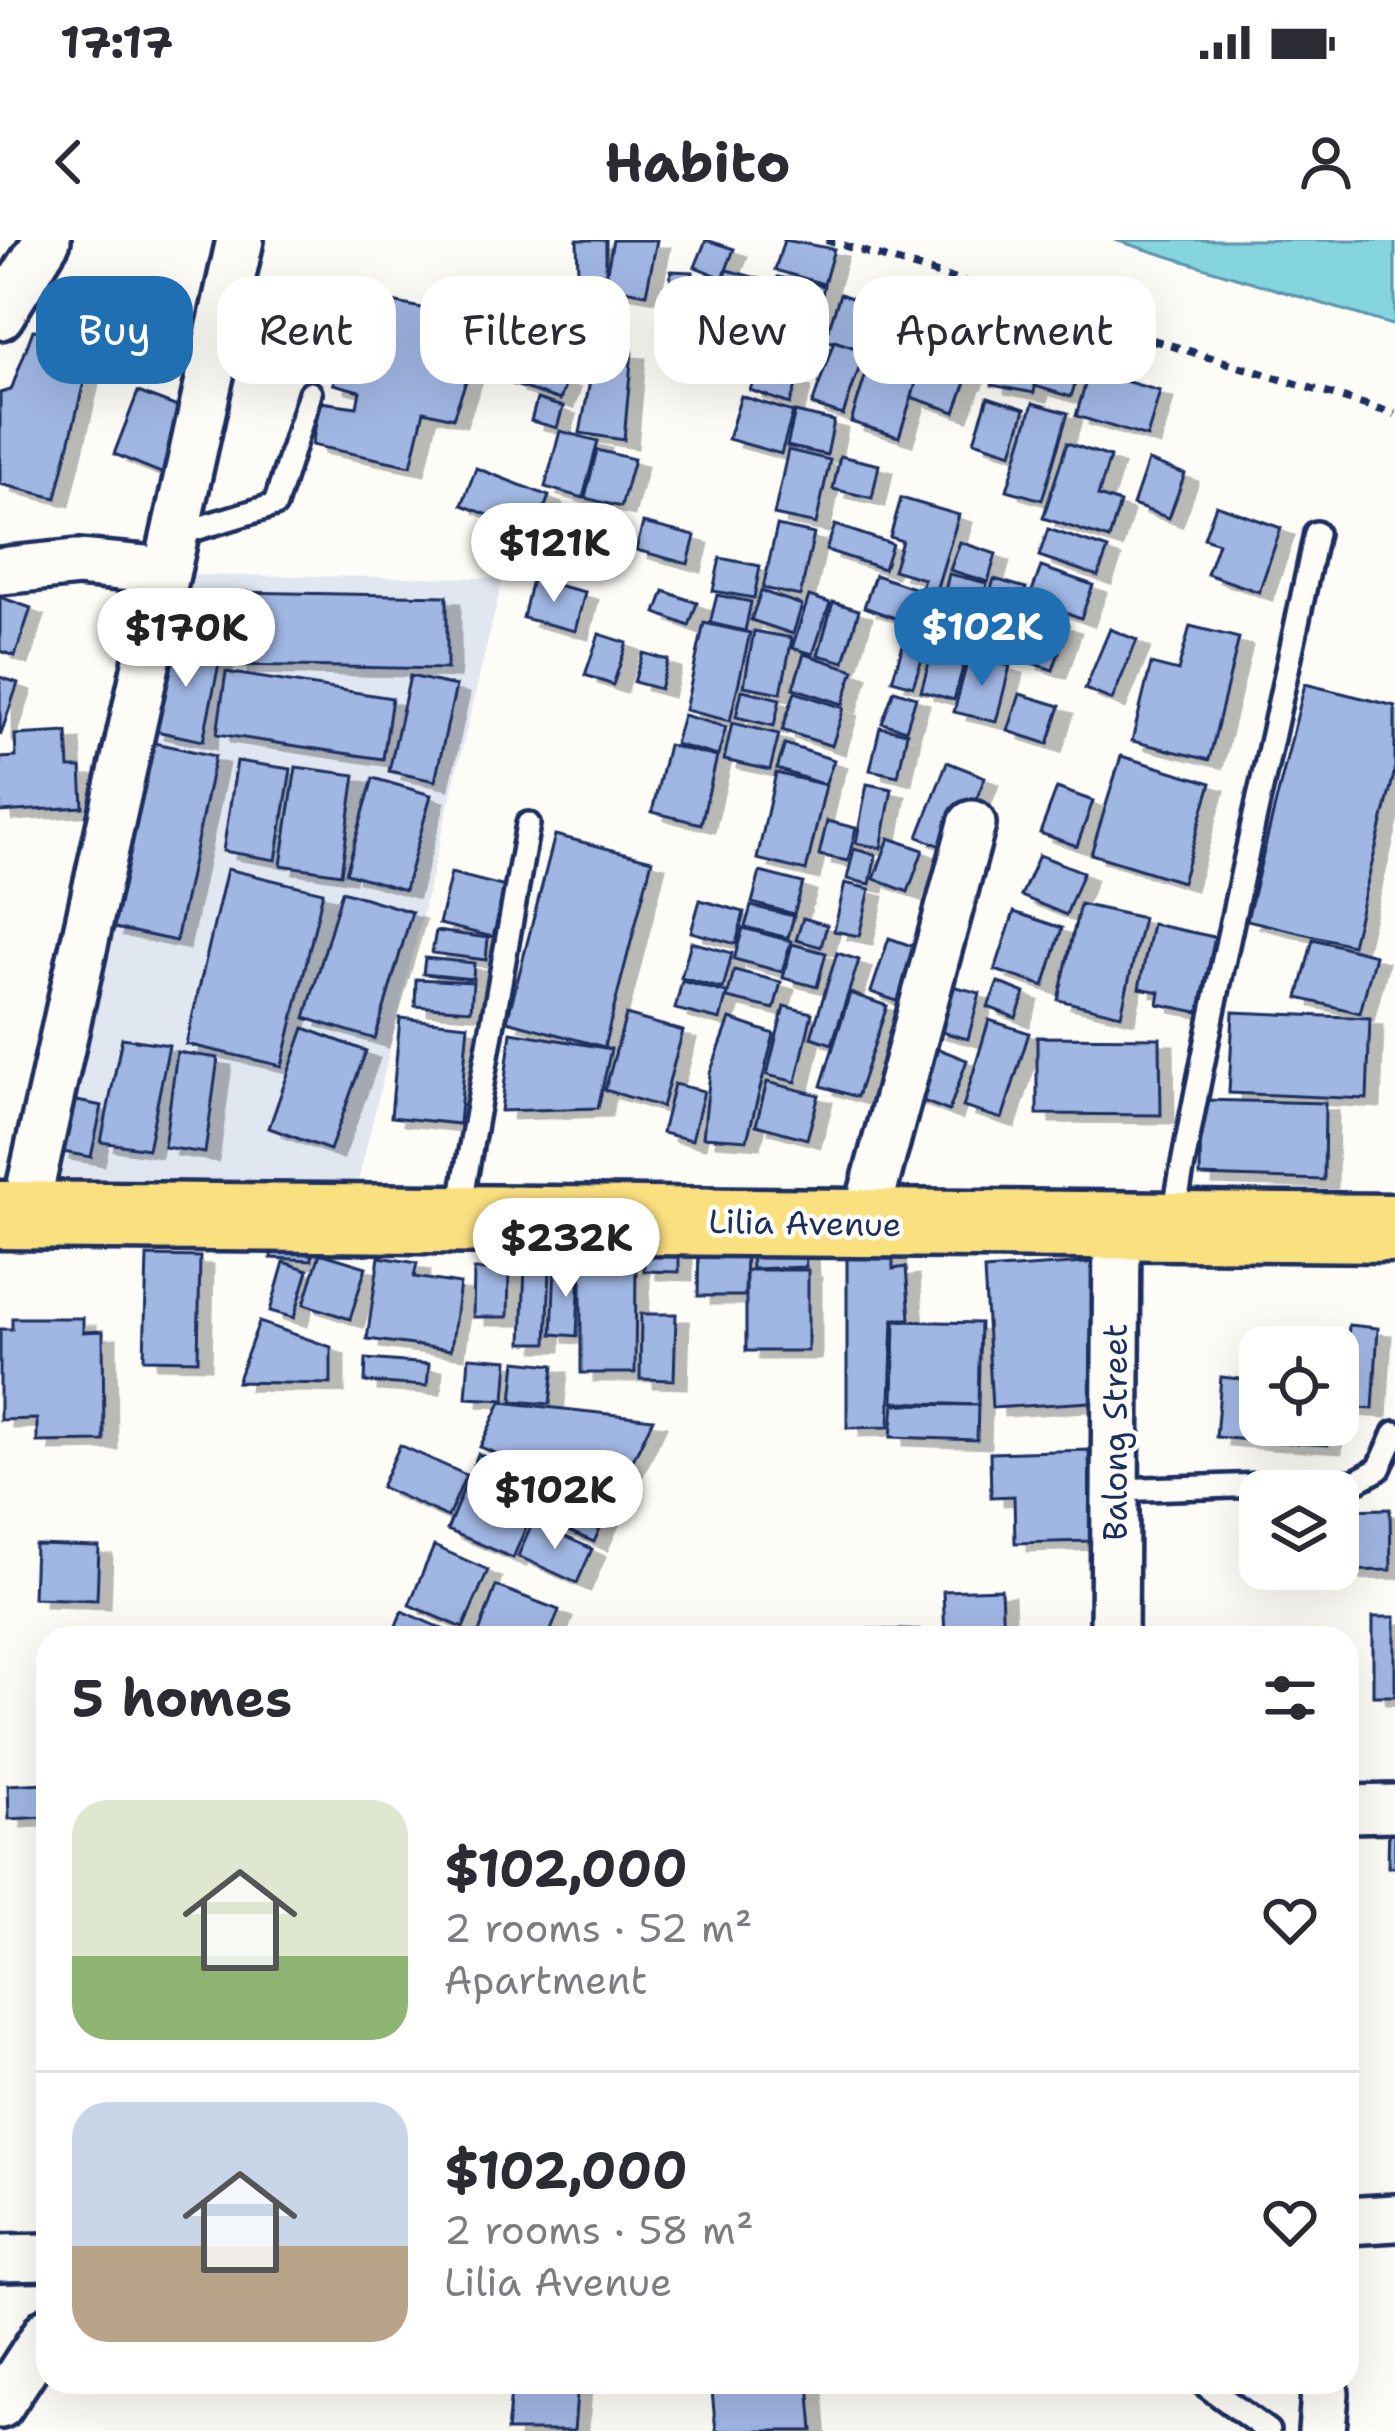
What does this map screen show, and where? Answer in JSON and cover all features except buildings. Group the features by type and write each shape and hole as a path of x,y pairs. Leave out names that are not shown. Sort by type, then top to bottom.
{"highway":[{"name":"Lilia Avenue","path":"12,1215 1395,1228"}],"street":[{"path":"0,316 47,240"},
{"path":"12,1215 240,240"},
{"path":"0,571 169,554"},
{"path":"864,1224 971,824"},
{"name":"Balong Street","path":"1114,1626 1115,1490 1145,1227"},
{"path":"1359,1809 1395,1808"},
{"path":"1359,2220 1395,2218"},
{"path":"0,2258 36,2257"},
{"path":"0,2405 36,2350"},
{"path":"1322,2431 1325,2394"}],"lane":[{"path":"169,554 275,505 310,393"},
{"path":"1145,1227 1225,970 1316,533"},
{"path":"458,1220 528,824"},
{"path":"1115,1490 1355,1482 1379,1469 1395,1433"},
{"path":"1217,2394 1268,2431"}],"path":[{"path":"826,240 1395,414"}],"shaded area":[{"path":"176,575 503,578 358,1182 46,1177"}],"water":[{"path":"1115,240 1395,240 1395,326"}]}
